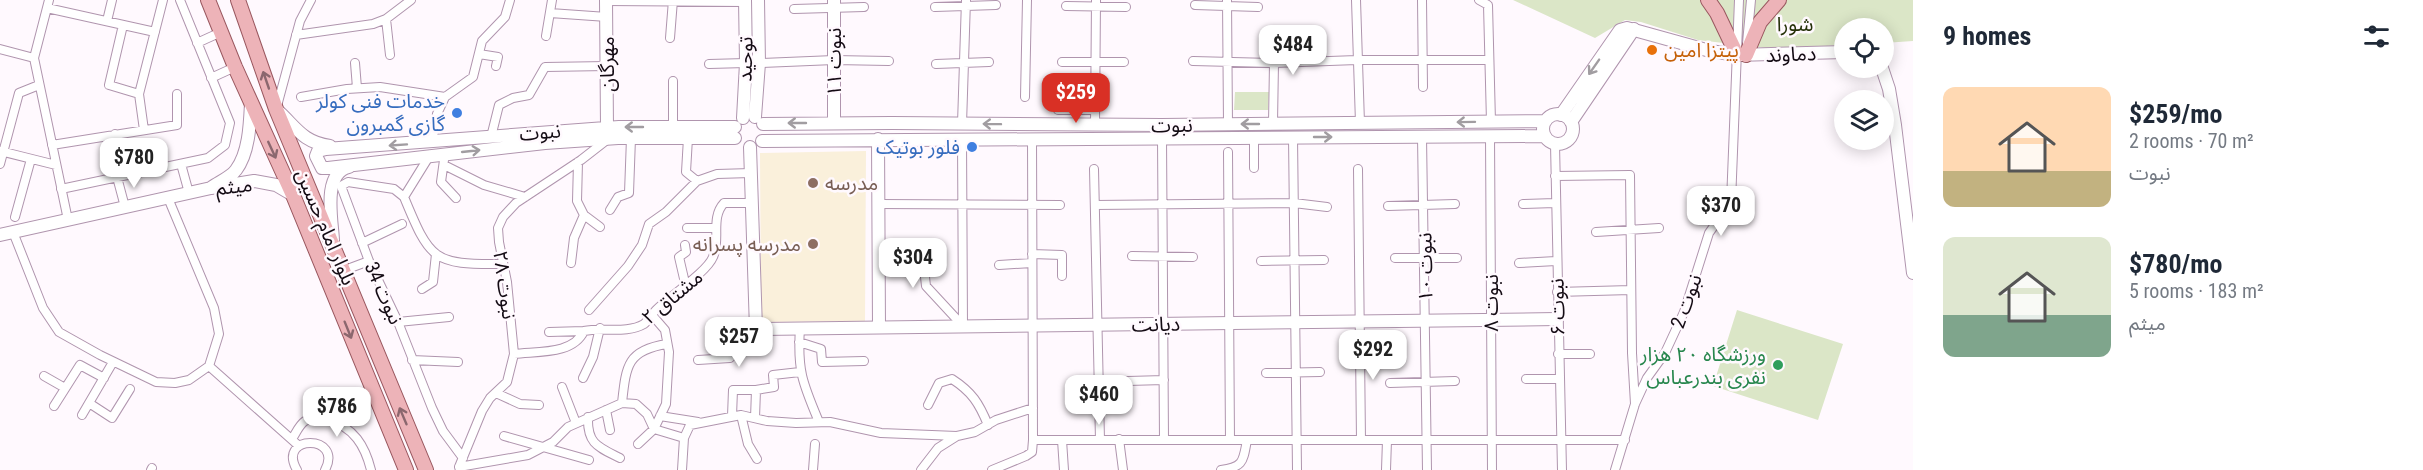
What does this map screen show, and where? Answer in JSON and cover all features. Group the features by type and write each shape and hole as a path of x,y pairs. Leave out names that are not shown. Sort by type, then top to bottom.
{"main road":[{"name":"بلوار امام حسین","path":"208,0 235,67 293,195 406,470"},
{"name":"بلوار امام حسین","path":"238,0 276,109 426,470"},
{"name":"توحید","path":"759,0 752,63 740,127 765,132 762,141"},
{"path":"1708,0 1742,55"},
{"path":"1742,55 1760,22 1779,0"},
{"name":"مهرگان","path":"606,1 607,134"},
{"name":"توحید","path":"745,1 752,63"},
{"name":"نبوت ۱۱","path":"834,4 834,123"},
{"path":"1566,118 1620,30 1634,29 1710,51 1742,55"},
{"name":"دماوند","path":"1742,55 1834,52"},
{"path":"1886,78 1895,125 1913,273"},
{"path":"211,188 236,170 250,127 251,103"},
{"path":"276,109 309,141 321,145 346,147"},
{"path":"1552,116 1566,118 1573,134 1570,139 1565,143 1555,144 1544,136 1545,121 1552,116"},
{"name":"نبوت","path":"762,141 1032,138 1162,131 1228,124 1545,121"},
{"name":"نبوت","path":"740,127 688,138 631,138 607,134 491,136 346,147 318,152 316,156 322,168 430,155 444,159 607,134 673,127 834,123 1095,125 1254,138 1544,136"},
{"path":"1422,123 1422,137"},
{"path":"962,124 962,139"},
{"path":"740,127 739,143 750,147 762,141"},
{"path":"878,140 879,327"},
{"path":"750,147 756,329"},
{"path":"334,252 330,210 332,188 338,173 350,166"},
{"name":"میثم","path":"0,235 211,188 254,181 276,185 293,195"},
{"name":"دیانت","path":"756,329 1557,319"}],"street":[{"path":"107,21 112,0"},
{"path":"144,130 139,94 163,0"},
{"path":"61,189 208,158 222,149 230,123 180,0"},
{"path":"276,109 300,21 311,0"},
{"path":"296,35 373,24 386,19 411,0"},
{"path":"432,142 437,114 445,97 472,77 482,41 505,17 510,0"},
{"path":"546,36 552,0"},
{"path":"1025,97 1027,0"},
{"path":"1356,0 1360,123"},
{"path":"1422,0 1423,87"},
{"path":"1479,0 1488,5 1491,122"},
{"path":"1739,0 1742,55"},
{"path":"1742,55 1751,0"},
{"path":"606,1 745,1"},
{"path":"670,38 673,1"},
{"path":"962,124 966,3"},
{"path":"935,7 966,3 996,5"},
{"path":"1066,6 1096,3 1126,7"},
{"path":"1095,125 1096,3"},
{"path":"1195,6 1227,3 1258,7"},
{"path":"1227,3 1228,124"},
{"path":"68,220 34,58 48,4 155,32"},
{"path":"794,9 834,4 864,7"},
{"path":"550,13 607,16"},
{"path":"386,19 390,55"},
{"path":"123,25 109,85 139,94"},
{"path":"1290,63 1291,31"},
{"path":"197,43 221,32"},
{"path":"0,49 34,58"},
{"path":"479,54 498,57 496,66"},
{"name":"نبوت 2","path":"1615,470 1635,404 1647,378 1665,353 1684,312 1709,233 1731,202 1742,55"},
{"path":"709,64 834,60 889,61"},
{"path":"1193,61 1290,63 1357,60 1489,60"},
{"path":"936,64 989,62"},
{"path":"1062,62 1124,62"},
{"path":"355,63 357,88"},
{"path":"1273,123 1274,63"},
{"path":"491,136 499,105 513,98 529,95 546,67 607,66"},
{"path":"212,78 235,67"},
{"path":"673,81 673,127"},
{"path":"0,164 19,93 39,85"},
{"path":"301,97 357,88 380,87 445,97"},
{"path":"52,145 177,124 177,94"},
{"path":"1058,110 1095,110"},
{"path":"1162,131 1164,439"},
{"name":"نبوت ۲۸","path":"461,465 482,411 507,382 514,354 507,282 502,264 498,228 503,217 525,197 578,162 607,134"},
{"path":"115,135 117,177 125,207"},
{"name":"نبوت ۸","path":"1490,136 1492,470"},
{"path":"1293,137 1297,470"},
{"name":"نبوت ۱۰","path":"1422,137 1427,470"},
{"path":"610,210 618,198 629,193 631,138"},
{"path":"688,138 686,172 697,181"},
{"path":"992,470 1032,452 1032,138"},
{"path":"1254,138 1254,168"},
{"path":"962,139 963,326"},
{"name":"نبوت ۶","path":"1555,144 1562,470"},
{"path":"2,152 56,165"},
{"path":"1228,152 1230,440"},
{"path":"430,155 404,197 420,234 430,250 444,260 470,264 502,264"},
{"path":"15,218 31,159"},
{"path":"456,198 441,182 444,159 484,185 525,197"},
{"path":"578,162 577,201 584,215 600,227"},
{"path":"181,164 189,193"},
{"path":"1094,169 1100,440"},
{"path":"1358,169 1361,440"},
{"path":"589,310 628,266 642,246 649,224 666,212 697,181 717,174 751,173"},
{"path":"1555,176 1630,175 1635,404"},
{"name":"نبوت 34","path":"404,197 394,189 344,183 341,189 412,360 443,431 461,465"},
{"path":"13,232 43,308 59,332 113,362 156,382 175,383 189,380 209,366 219,334 214,308 168,198"},
{"name":"مشتاق ۲","path":"514,354 568,347 580,340 584,331 600,328 627,329 644,324 685,284 707,268 714,255 718,210 724,203 752,203"},
{"path":"1522,204 1555,203"},
{"path":"879,204 1060,206"},
{"path":"1095,205 1294,204 1327,207"},
{"path":"1388,206 1455,204"},
{"path":"571,262 574,238 584,215"},
{"path":"362,243 402,224"},
{"path":"687,228 716,228"},
{"path":"1596,232 1659,228"},
{"path":"879,244 885,247 889,261 920,263 924,268 926,286 963,326"},
{"path":"685,245 686,252 679,257 685,284"},
{"path":"422,289 433,282 436,254"},
{"path":"999,265 1062,255 1062,276"},
{"path":"1132,256 1193,257"},
{"path":"1395,258 1457,258"},
{"path":"1261,261 1324,260"},
{"path":"342,271 369,261"},
{"path":"1519,263 1556,261"},
{"path":"1557,292 1631,290"},
{"path":"638,444 654,429 666,404 668,366 665,330 652,315"},
{"path":"398,322 449,316"},
{"path":"583,378 593,357 600,328"},
{"path":"800,328 797,357 802,383 819,422"},
{"path":"698,360 730,358 756,329"},
{"path":"549,332 584,331"},
{"path":"712,337 740,346"},
{"path":"799,342 821,349 822,362 864,361"},
{"path":"622,403 625,372 636,353 667,344"},
{"path":"1558,354 1590,354"},
{"path":"412,360 458,362"},
{"path":"82,415 113,362"},
{"path":"54,406 80,364 104,378"},
{"path":"209,366 299,446"},
{"path":"757,459 748,444 737,415 733,390 774,387 773,375 800,372"},
{"path":"1266,373 1320,372"},
{"path":"44,376 65,388"},
{"path":"928,405 939,383 952,379 969,390 988,425"},
{"path":"1526,379 1559,380"},
{"path":"1128,381 1164,380"},
{"path":"1390,382 1455,381"},
{"path":"562,387 576,423"},
{"path":"89,403 112,418 130,389"},
{"path":"755,418 756,390"},
{"path":"496,393 520,404 539,405"},
{"path":"461,465 528,455 553,442 568,427 622,403 636,404 646,414 654,429 684,438"},
{"path":"682,470 684,438 690,424 737,415 796,423 854,425 881,433 957,436 975,432 1033,408"},
{"path":"606,410 610,430"},
{"path":"660,416 698,423"},
{"path":"588,417 587,432 595,444 620,458"},
{"path":"292,439 303,422 310,419 323,419 339,424 356,436 362,445 371,470"},
{"path":"504,436 589,460"},
{"path":"921,470 938,448 957,436"},
{"path":"1119,439 1123,470"},
{"path":"1033,440 1625,440"},
{"path":"1062,440 1064,470"},
{"path":"1221,470 1236,469 1243,461 1247,440"},
{"path":"1386,470 1387,440"},
{"path":"297,470 293,456 299,446 310,442 321,445 327,454 325,470"},
{"path":"813,470 815,444"}],"shaded area":[{"path":"866,151 865,321 761,322 760,153"}],"green space":[{"name":"شورا","path":"1513,0 1913,0 1913,41 1894,42 1894,18 1834,18 1834,46 1774,49 1698,40 1641,22 1625,20 1595,38"},
{"path":"1235,92 1269,92 1268,110 1234,110"},
{"name":"ورزشگاه ۲۰ هزار نفری بندرعباس","path":"1737,310 1843,344 1818,420 1713,386"}],"place":[{"name":"پیتزا امین","path":"1652,50"},
{"name":"خدمات فنی کولر گازی گمبرون","path":"457,113"},
{"name":"فلور بوتیک","path":"972,147"},
{"name":"مدرسه","path":"813,183"},
{"name":"مدرسه پسرانه","path":"813,244"},
{"name":"ورزشگاه ۲۰ هزار نفری بندرعباس","path":"1778,365"}]}
